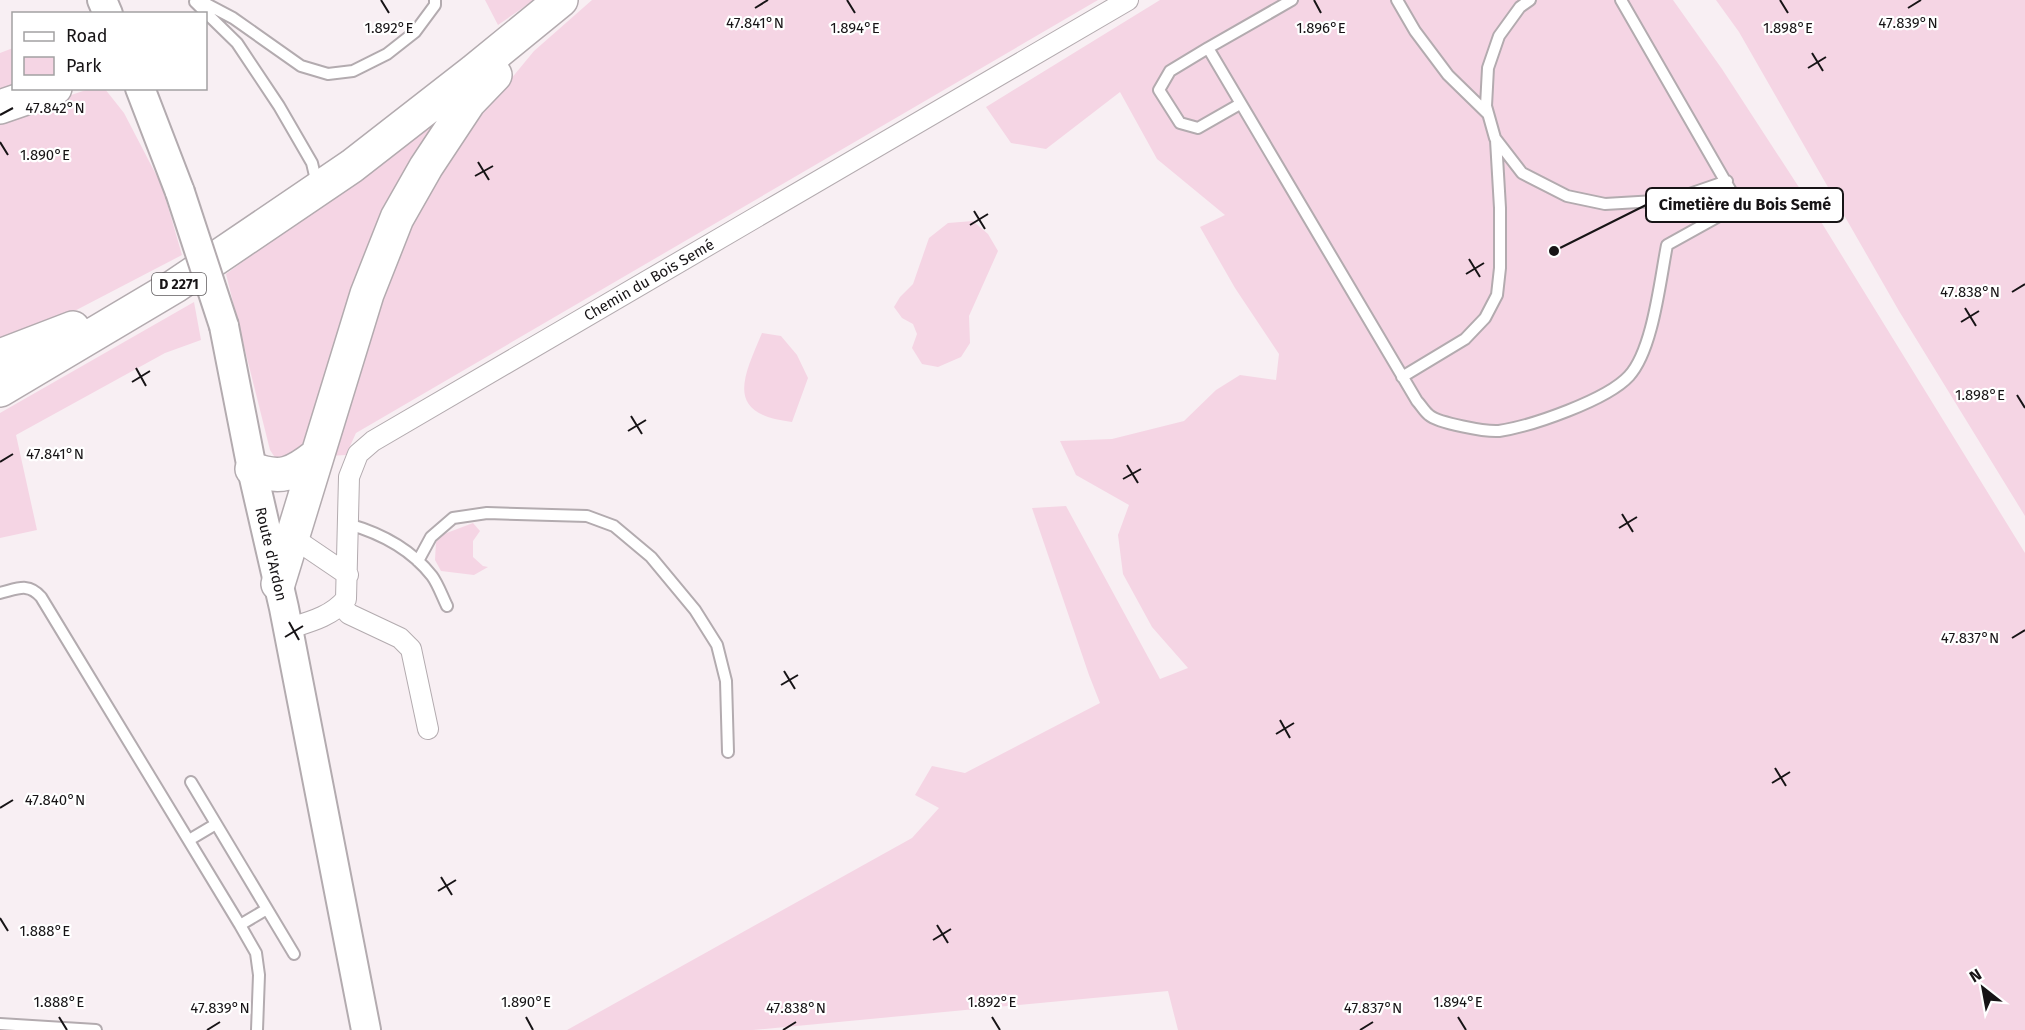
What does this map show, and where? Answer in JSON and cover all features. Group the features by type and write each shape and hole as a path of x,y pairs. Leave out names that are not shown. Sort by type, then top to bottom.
{"highway":[{"name":"D 2271","path":"0,390 176,286 352,166 561,0"},
{"path":"278,584 367,294 397,218 426,167 469,102 510,61 578,0"},
{"path":"0,107 49,90"},
{"path":"0,356 82,324 352,166"},
{"path":"252,469 270,476 297,470 316,456"}],"main road":[{"name":"Route d'Ardon","path":"141,90 180,192 224,326 252,469 278,584 366,1030"}],"street":[{"name":"Chemin du Bois Semé","path":"341,605 346,599 348,574 349,477 358,454 373,441 1128,0"},
{"path":"292,537 348,574"},
{"path":"287,629 321,618 341,605 349,614 400,639 411,649 428,729"}],"lane":[{"path":"193,0 205,12"},
{"path":"199,0 233,18 301,66 328,74 353,71 387,54 415,32 435,5 435,0"},
{"path":"1240,104 1198,128 1180,123 1159,90 1170,71 1292,0"},
{"path":"1397,0 1415,32 1448,75 1489,114"},
{"path":"1402,377 1465,339 1485,318 1497,295 1500,268 1500,208 1496,138 1486,106 1488,68 1499,36 1521,7 1530,0"},
{"path":"1208,48 1402,377 1430,417 1463,427 1498,431 1528,424 1578,406 1612,390 1629,375 1640,358 1651,328 1667,245 1739,205 1621,0"},
{"path":"207,14 237,43 279,106 312,164 318,186"},
{"path":"1496,138 1522,173 1567,196 1605,204 1672,200 1727,181"},
{"path":"418,561 432,537 453,518 487,513 587,516 614,526 651,557 695,610 717,645 726,681 728,752"},
{"path":"348,524 367,529 413,554 433,578 447,606"},
{"path":"0,593 23,587 34,589 41,597 240,925 256,953 259,975 257,1030"},
{"path":"191,782 294,954"},
{"path":"189,840 216,824"},
{"path":"240,925 267,909"},
{"path":"0,1024 96,1030"}],"green space":[{"path":"485,0 534,0 498,25"},
{"path":"592,0 1098,0 356,433 346,455 328,456 395,250 460,141 534,51"},
{"path":"1160,0 1673,0 1722,69 1815,212 2025,553 2025,1030 1178,1030 1168,991 753,1030 567,1030 912,838 939,808 915,795 932,766 965,773 1100,703 1032,508 1066,506 1160,679 1188,668 1152,627 1123,574 1118,535 1129,505 1076,475 1060,441 1112,439 1184,421 1216,390 1240,375 1276,380 1279,354 1235,288 1200,227 1225,215 1157,159 1120,92 1046,149 1011,143 986,107"},
{"path":"1716,0 2025,0 2025,516 1899,311 1739,32"},
{"path":"12,48 12,89 0,96 0,53"},
{"path":"86,90 106,90 124,113 162,186 182,255 61,318 0,341 0,119"},
{"path":"458,102 306,453 280,465 270,450 226,274"},
{"path":"973,221 988,234 998,251 969,316 970,343 961,357 938,367 922,364 912,348 917,334 913,324 902,318 894,307 913,284 929,238 948,223"},
{"path":"194,302 201,340 165,353 16,435 37,530 0,538 0,413"},
{"path":"762,333 781,336 797,355 808,378 792,422 771,418 756,411 748,403 744,392 749,366"},
{"path":"473,523 480,531 473,541 473,557 483,566 488,567 474,575 441,571 435,560 436,542 444,534"}],"place":[{"name":"Cimetière du Bois Semé","path":"1554,251"}]}
